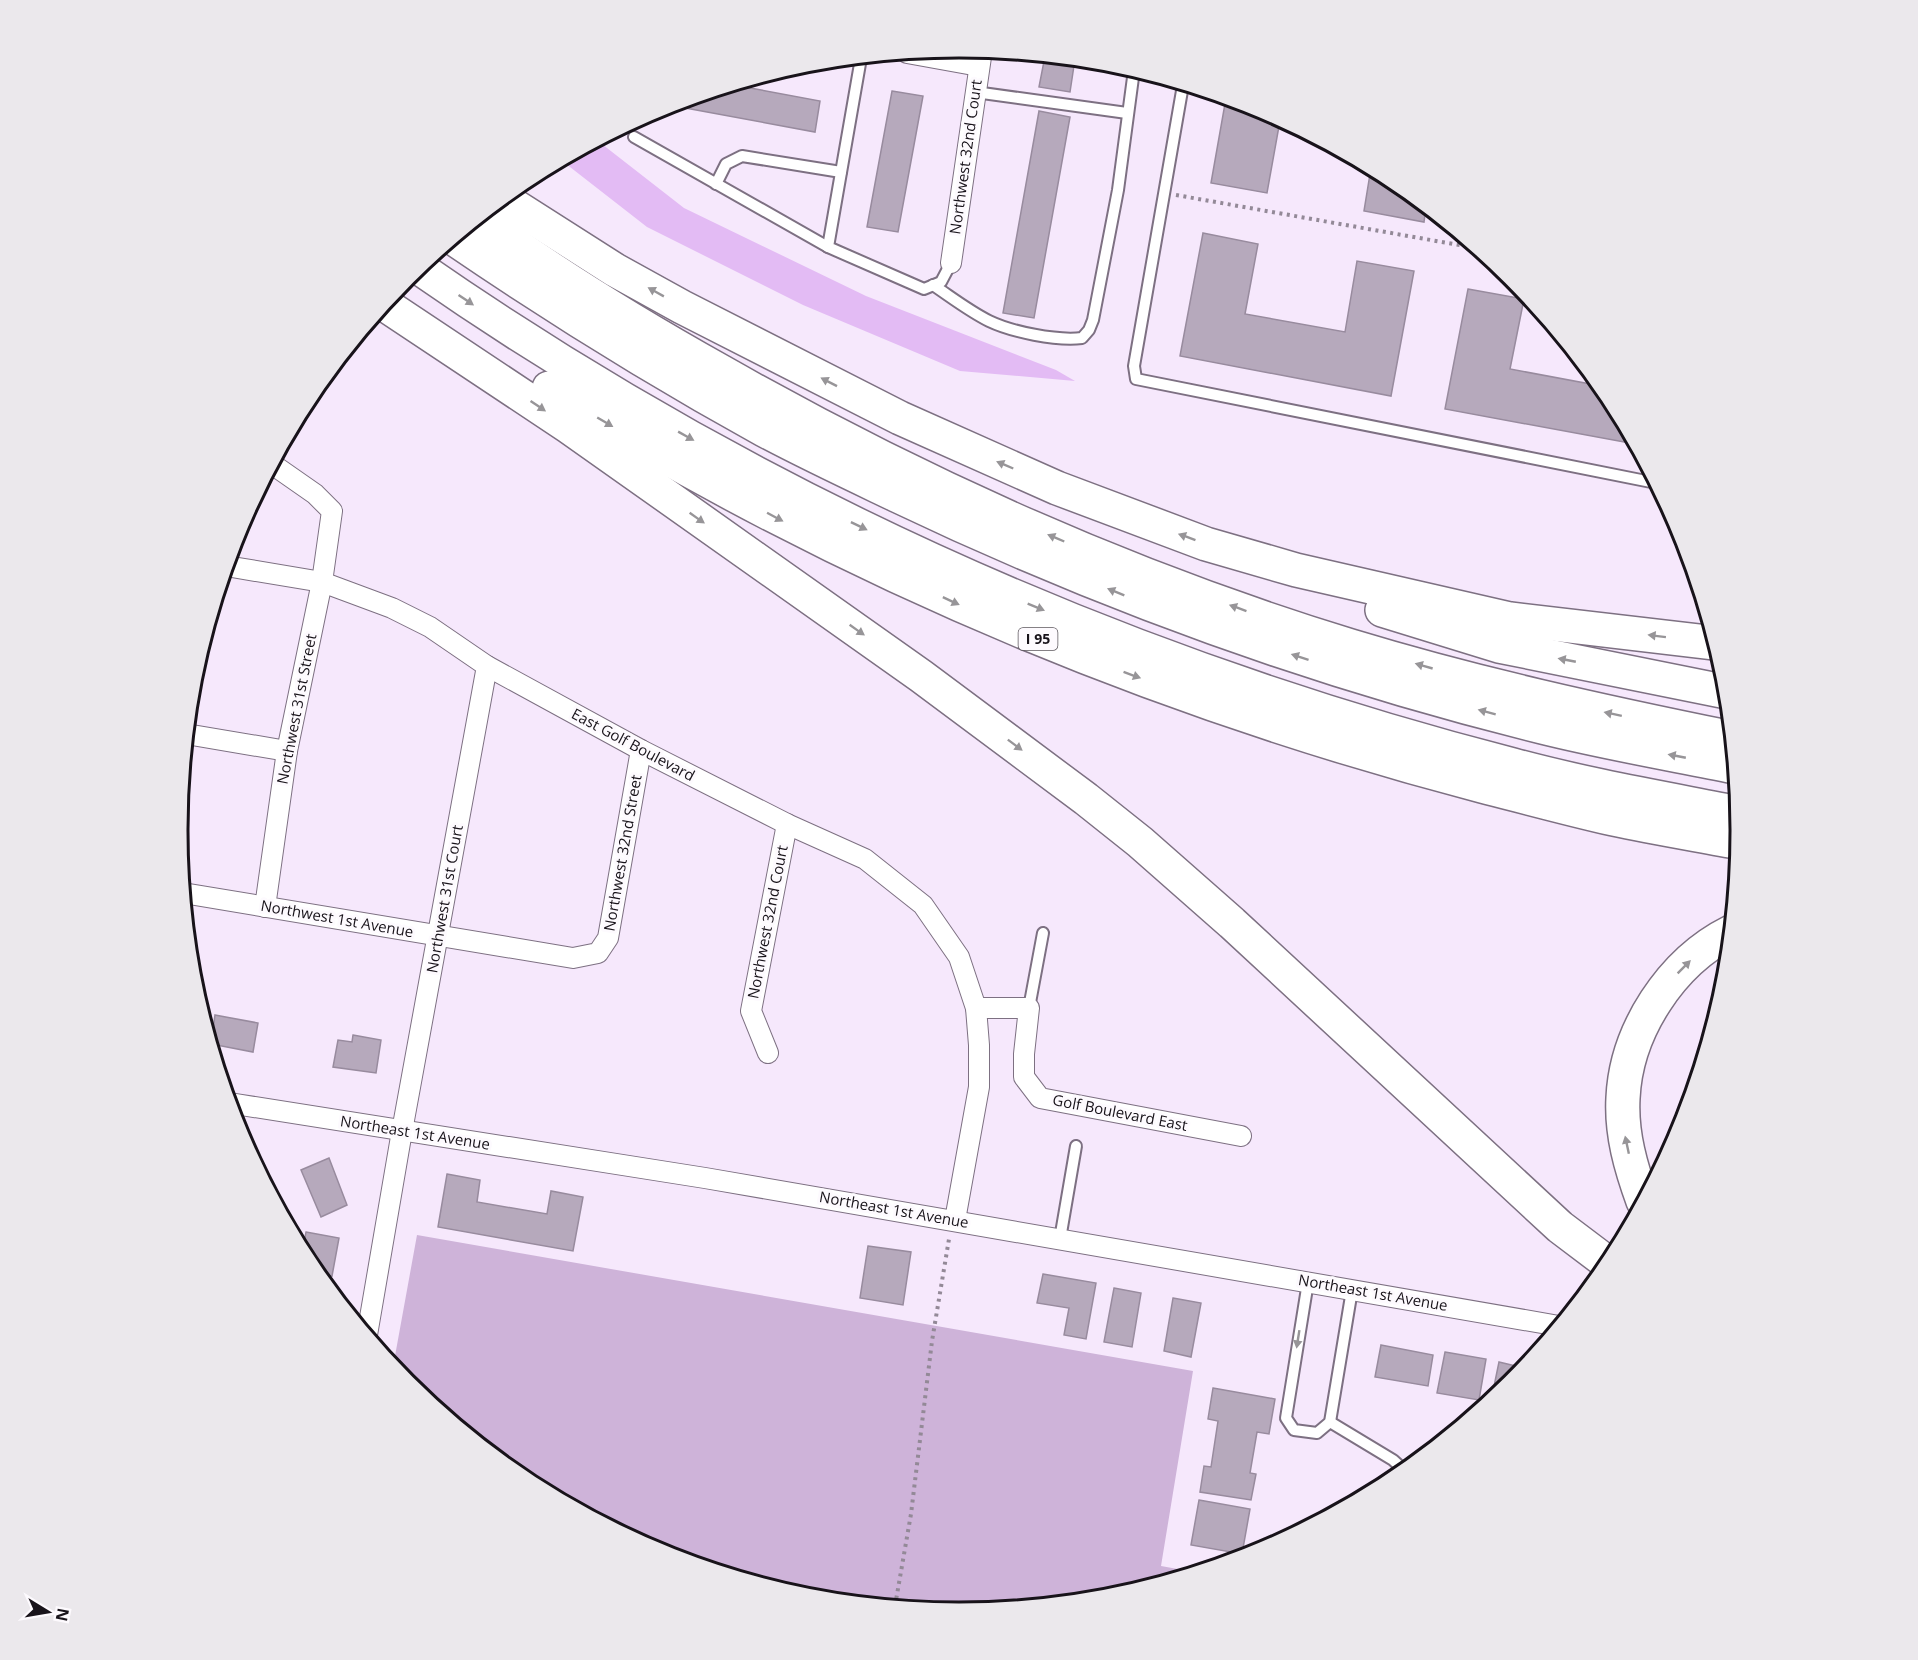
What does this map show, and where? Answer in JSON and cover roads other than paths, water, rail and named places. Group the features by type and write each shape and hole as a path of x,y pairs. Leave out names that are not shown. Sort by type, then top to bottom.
{"highway":[{"path":"510,203 615,270 900,418 1057,488 1242,556 1510,619 1707,642"},
{"path":"484,222 601,302 779,405 890,462 1057,539 1154,577 1350,646 1549,700 1725,736"},
{"path":"459,242 586,326 766,431 942,517 1048,565 1145,604 1344,672 1543,728 1728,765"},
{"path":"426,272 554,358 734,463 923,557 1018,599 1115,639 1212,675 1322,711 1515,766 1616,790 1730,811"},
{"name":"I 95","path":"405,293 509,363 712,483 784,522 880,569 1049,643 1206,703 1406,766 1613,819 1730,841"},
{"path":"391,308 648,483 931,683 1086,799 1140,842 1224,916 1560,1227 1601,1258"},
{"path":"1242,556 1265,574 1499,646 1718,690"},
{"path":"1640,1191 1625,1142 1623,1121 1624,1089 1634,1044 1646,1016 1670,982 1699,953 1723,936"}],"street":[{"name":"Northwest 32nd Court","path":"951,263 980,59"},
{"name":"Northwest 31st Street","path":"265,907 287,751 322,582 332,512 315,494 278,468"},
{"name":"East Golf Boulevard","path":"234,567 322,582 392,608 430,627 487,666 641,750 787,824 865,858 923,905 959,957 976,1008 980,1045 979,1087 955,1220"},
{"name":"Northwest 31st Court","path":"369,1326 487,666"},
{"path":"193,735 287,751"},
{"name":"Northwest 32nd Street","path":"598,953 608,938 641,750"},
{"name":"Northwest 32nd Court","path":"768,1053 750,1011 787,824"},
{"name":"Northwest 1st Avenue","path":"190,894 573,958 598,953"},
{"path":"976,1008 1029,1008"},
{"name":"Golf Boulevard East","path":"1029,1008 1024,1077 1040,1098 1241,1136"},
{"name":"Northeast 1st Avenue","path":"238,1104 705,1178 1551,1325"}],"lane":[{"path":"828,247 860,65"},
{"path":"933,285 991,322 1044,337 1082,338 1089,330 1093,320 1118,190 1133,79"},
{"path":"975,92 1127,113"},
{"path":"1182,92 1134,366 1136,379 1647,481"},
{"path":"634,137 828,247 924,289 941,282 951,263"},
{"path":"716,184 726,164 742,156 841,172"},
{"path":"1029,1008 1042,933"},
{"path":"1060,1239 1076,1146"},
{"path":"1308,1282 1286,1418 1294,1430 1317,1433 1330,1422 1352,1290"},
{"path":"1330,1422 1398,1464"}]}
